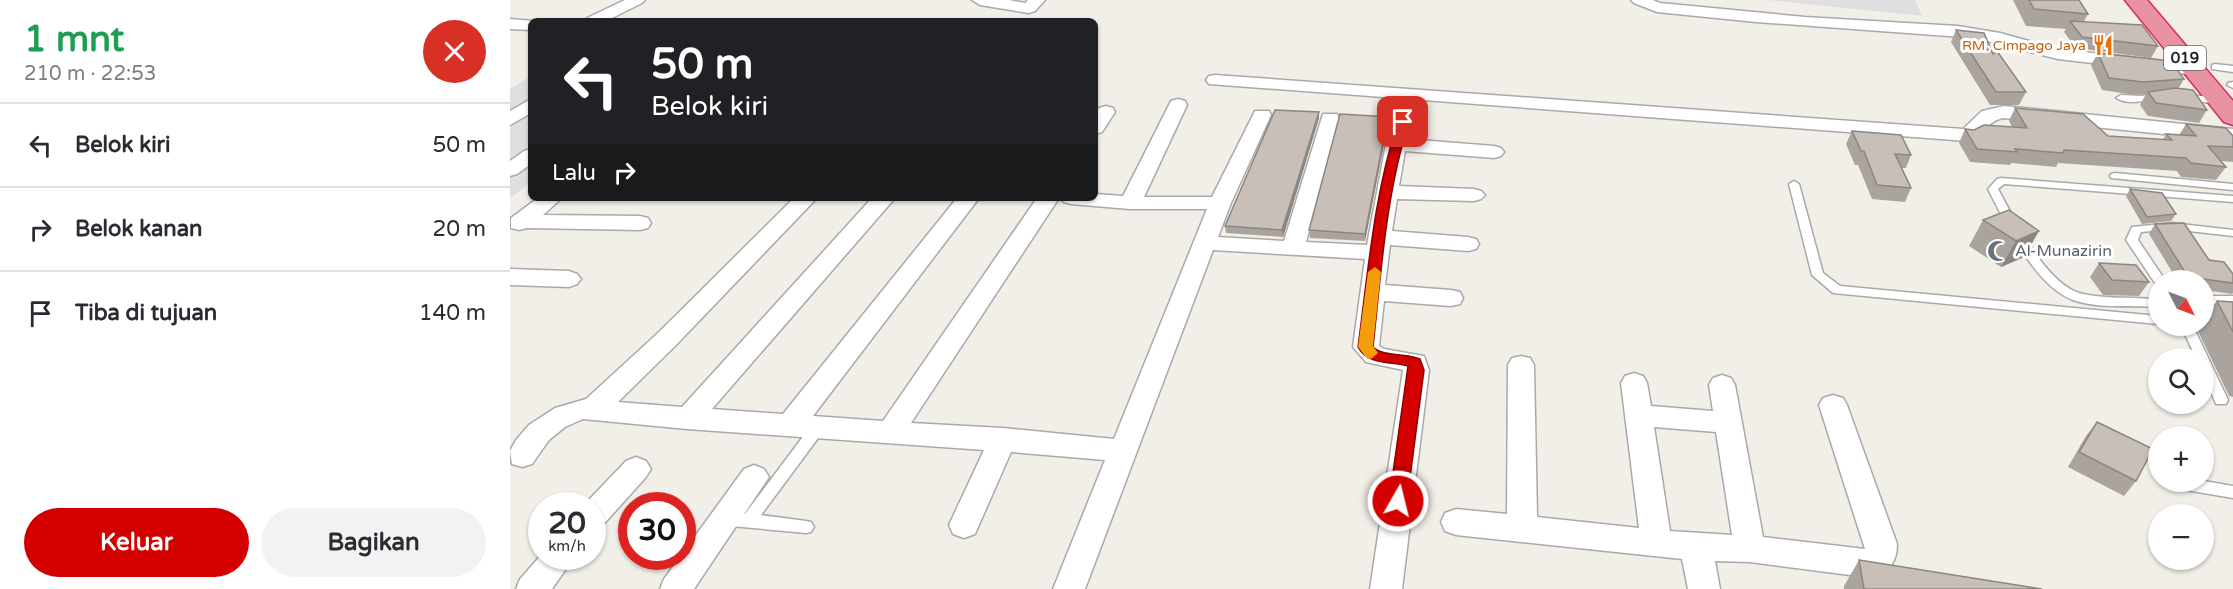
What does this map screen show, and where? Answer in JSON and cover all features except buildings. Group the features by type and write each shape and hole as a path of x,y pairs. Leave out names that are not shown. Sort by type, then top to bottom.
{"highway":[{"name":"019","path":"2136,0 2224,85"},
{"name":"019","path":"2156,0 2224,85"}],"street":[{"path":"599,18 638,0"},
{"path":"980,0 1029,8 1036,0"},
{"path":"1639,0 1657,7 1854,25 1914,26 1993,36 2038,51 2224,85"},
{"path":"510,24 528,25"},
{"path":"1215,80 1967,135 1976,131 1983,117 1989,113 2004,112 2233,135"},
{"path":"1130,202 1178,105"},
{"path":"510,119 528,107"},
{"path":"1098,124 1106,112"},
{"path":"1069,589 1220,203 1262,115"},
{"path":"1293,249 1330,118"},
{"path":"1386,589 1416,370 1415,363 1376,356 1366,347 1379,245 1396,144 1403,122"},
{"path":"1396,144 1494,152"},
{"path":"510,170 528,157"},
{"path":"1388,192 1474,195"},
{"path":"1098,200 1220,203"},
{"path":"516,225 547,201"},
{"path":"592,410 667,339 803,201"},
{"path":"687,419 881,201"},
{"path":"791,424 966,201"},
{"path":"890,432 1046,201"},
{"path":"516,225 640,223"},
{"path":"1204,243 1293,249 1467,244"},
{"path":"510,277 569,279"},
{"path":"1372,292 1451,298"},
{"path":"1521,365 1522,529"},
{"path":"1634,382 1656,543"},
{"path":"1722,385 1750,549"},
{"path":"1456,522 1696,547 1750,549 1873,564 1881,555 1881,544 1833,405"},
{"path":"522,456 525,447 553,422 572,411 592,410 687,419 1003,439 1123,452"},
{"path":"1638,415 1728,423"},
{"path":"964,525 1003,439"},
{"path":"606,501 636,469"},
{"path":"676,589 736,520 754,477"},
{"path":"1696,547 1704,589"},
{"path":"532,589 548,570"}],"lane":[{"path":"2121,98 2135,100 2167,96 2224,85"},
{"path":"2115,176 2233,187"},
{"path":"2148,302 2078,297 2055,286 2013,227 1993,189 2001,182 2233,199"},
{"path":"1794,184 1818,275 1837,290 2148,319"},
{"path":"2152,270 2132,240 2136,229 2153,225 2233,233"},
{"path":"2214,300 2233,300"},
{"path":"2214,384 2221,400"},
{"path":"736,520 819,426"},
{"path":"2214,489 2233,492"},
{"path":"736,520 806,527"}],"shaded area":[{"path":"1768,0 1915,0 1922,16"},
{"path":"528,78 528,184 510,198 510,89"}],"slow traffic":[{"path":"1371,353 1366,347 1375,272"}],"place":[{"name":"RM. Cimpago Jaya","path":"2103,45"},
{"name":"Al-Munazirin","path":"1998,251"}],"route":[{"path":"1398,501 1416,370 1415,363 1376,356 1366,347 1377,253 1396,144 1403,122"}]}
